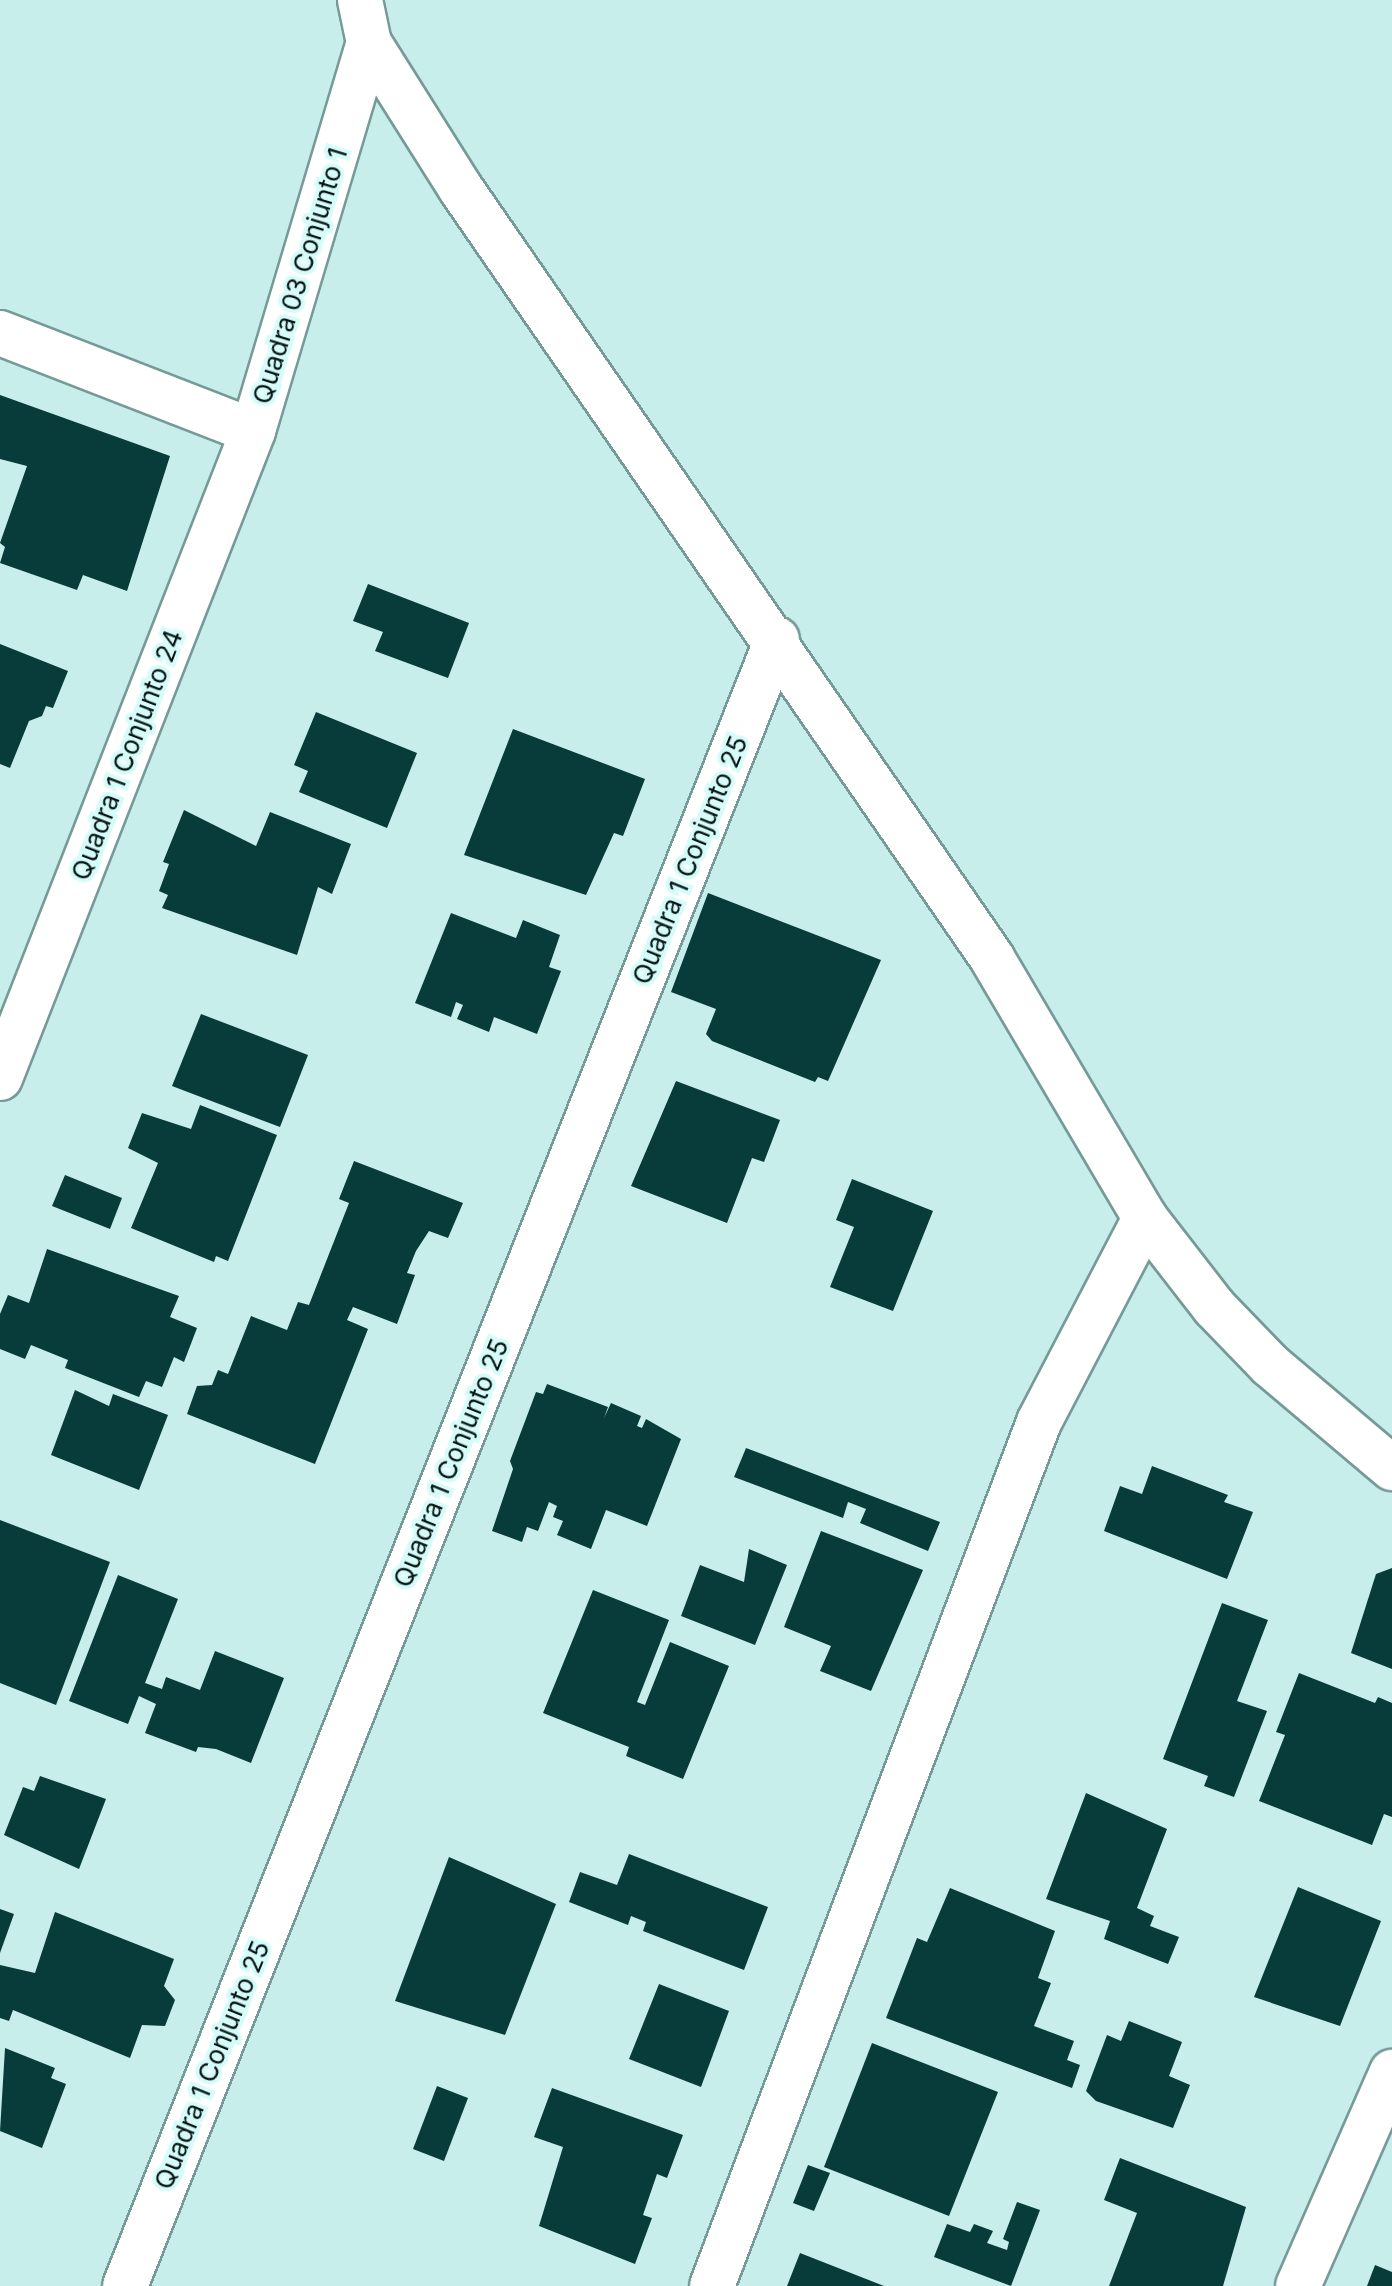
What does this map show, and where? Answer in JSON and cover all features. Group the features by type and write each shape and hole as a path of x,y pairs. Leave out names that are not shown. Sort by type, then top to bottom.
{"street":[{"path":"360,0 369,43 548,320 777,639 992,958 1145,1218 1214,1307 1270,1365 1392,1468"},
{"name":"Quadra 03 Conjunto 1","path":"0,333 253,431 369,43"},
{"name":"Quadra 1 Conjunto 24","path":"0,1078 253,431"},
{"name":"Quadra 1 Conjunto 25","path":"125,2286 777,639"},
{"path":"712,2286 1039,1422 1145,1218"},
{"path":"1298,2286 1392,2072"}],"building":[{"path":"0,395 170,456 127,591 83,575 77,590 0,563 5,547 0,543 27,466 0,459"},
{"path":"368,584 469,623 448,678 375,651 383,632 353,621"},
{"path":"0,644 68,671 53,708 46,706 42,716 29,721 10,768 0,764"},
{"path":"316,712 417,753 387,828 299,792 308,771 294,765"},
{"path":"513,729 645,779 623,836 614,833 586,895 464,855"},
{"path":"184,810 256,846 270,812 351,844 332,894 318,887 297,955 162,908 168,895 159,891 169,864 163,862"},
{"path":"708,893 881,960 828,1081 818,1077 815,1082 712,1041 706,1034 716,1009 671,992"},
{"path":"451,913 516,938 523,920 560,935 549,967 561,971 537,1034 494,1017 489,1032 457,1019 463,1005 456,1002 451,1017 415,1003"},
{"path":"201,1014 308,1055 280,1127 172,1086"},
{"path":"676,1081 780,1120 764,1162 752,1158 727,1223 631,1186"},
{"path":"200,1105 277,1135 228,1261 216,1256 214,1262 131,1228 158,1163 128,1148 142,1113 191,1129"},
{"path":"354,1161 463,1203 448,1238 429,1231 416,1251 407,1273 415,1275 397,1324 353,1307 347,1320 368,1329 315,1464 187,1414 197,1386 212,1385 218,1370 228,1374 251,1316 287,1330 298,1302 309,1305 349,1203 339,1199"},
{"path":"65,1175 122,1198 110,1229 52,1206"},
{"path":"852,1179 933,1211 893,1311 830,1287 854,1227 836,1220"},
{"path":"47,1249 179,1296 170,1317 197,1328 184,1362 174,1357 162,1387 146,1381 139,1397 65,1368 68,1360 31,1345 25,1359 0,1349 0,1314 8,1295 29,1303"},
{"path":"547,1384 608,1407 604,1418 611,1403 641,1416 637,1426 642,1428 646,1419 681,1439 647,1526 606,1510 591,1549 557,1535 563,1521 553,1517 557,1506 549,1502 538,1531 527,1527 522,1542 492,1531 513,1469 510,1461 536,1392 543,1394"},
{"path":"75,1390 109,1406 113,1394 168,1415 139,1490 51,1455"},
{"path":"746,1448 940,1522 928,1551 860,1523 866,1509 848,1502 843,1518 734,1477"},
{"path":"1152,1466 1228,1495 1224,1502 1253,1512 1227,1579 1104,1531 1120,1486 1142,1494"},
{"path":"0,1520 110,1562 56,1705 0,1683"},
{"path":"821,1531 923,1570 871,1691 820,1671 831,1646 784,1627"},
{"path":"749,1549 787,1565 755,1645 681,1616 700,1565 744,1582"},
{"path":"1392,1568 1392,1669 1351,1653 1376,1574"},
{"path":"118,1575 178,1599 145,1683 162,1689 166,1677 200,1690 215,1651 284,1678 251,1763 216,1749 198,1747 196,1752 145,1733 156,1704 139,1696 128,1724 69,1701"},
{"path":"593,1590 669,1620 637,1702 645,1705 670,1642 729,1666 683,1779 626,1756 629,1747 543,1713"},
{"path":"1222,1603 1268,1620 1237,1701 1267,1711 1234,1797 1204,1786 1208,1776 1163,1759"},
{"path":"1299,1673 1375,1703 1378,1697 1392,1703 1392,1817 1384,1814 1372,1845 1259,1801 1285,1735 1276,1732"},
{"path":"40,1776 106,1799 79,1869 4,1835 23,1787 34,1791"},
{"path":"1086,1793 1167,1829 1137,1908 1154,1916 1150,1926 1179,1937 1168,1964 1104,1939 1110,1921 1046,1899"},
{"path":"629,1854 768,1907 744,1970 643,1931 646,1922 631,1916 628,1925 569,1902 580,1872 617,1885"},
{"path":"449,1857 556,1904 505,2035 395,2001"},
{"path":"1298,1887 1381,1921 1340,2026 1254,1997"},
{"path":"950,1888 1055,1931 1038,1978 1051,1983 1034,2026 1074,2041 1067,2060 1080,2065 1072,2088 886,2018 917,1938 927,1942"},
{"path":"0,1909 14,1914 0,1953"},
{"path":"55,1912 174,1959 164,1986 175,2000 165,2026 142,2025 130,2058 13,2010 9,2021 0,2018 0,1965 35,1973"},
{"path":"659,1984 729,2011 701,2087 629,2059"},
{"path":"1129,2021 1182,2042 1169,2076 1190,2085 1173,2128 1096,2101 1086,2091 1107,2035 1121,2041"},
{"path":"872,2043 998,2092 949,2216 824,2167"},
{"path":"5,2048 55,2068 51,2078 66,2084 42,2148 0,2131"},
{"path":"437,2086 468,2098 444,2161 413,2149"},
{"path":"552,2088 683,2135 667,2178 657,2174 643,2215 652,2218 635,2264 539,2226 563,2147 534,2137"},
{"path":"1120,2158 1246,2207 1223,2286 1109,2286 1137,2213 1104,2200"},
{"path":"808,2165 830,2173 814,2211 793,2203"},
{"path":"1017,2202 1040,2210 1011,2286 934,2257 947,2224 970,2232 974,2224 993,2231 987,2243 1007,2250 1009,2242 1003,2239"},
{"path":"800,2253 884,2286 787,2286"},
{"path":"1375,2265 1392,2272 1392,2286 1367,2286"}]}
